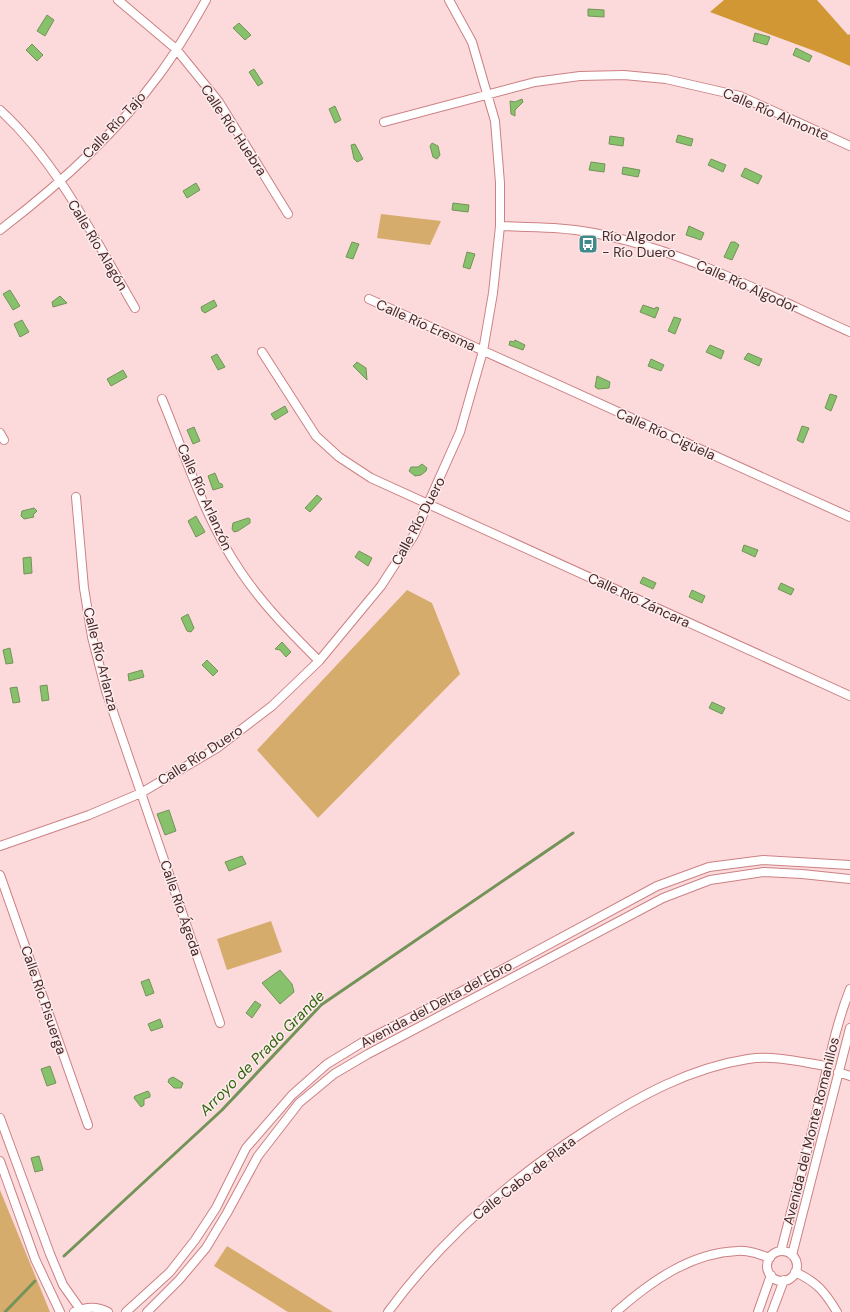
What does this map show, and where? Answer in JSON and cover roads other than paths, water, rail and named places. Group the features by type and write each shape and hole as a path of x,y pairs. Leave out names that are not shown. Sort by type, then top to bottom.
{"street":[{"name":"Calle Río Huebra","path":"118,0 176,49 218,102 288,214"},
{"name":"Calle Río Tajo","path":"0,230 61,181 121,121 159,75 206,0"},
{"name":"Calle Río Duero","path":"0,846 89,815 141,794 217,748 272,706 319,661 381,586 414,534 429,504 460,432 483,351 493,293 500,226 500,184 495,122 472,42 449,0"},
{"name":"Calle Río Almonte","path":"384,122 535,82 580,76 624,75 666,79 740,96 850,146"},
{"name":"Calle Río Alagón","path":"0,110 12,121 61,181 135,308"},
{"name":"Calle Río Algodor","path":"500,226 556,228 592,233 665,251 708,268 850,332"},
{"name":"Calle Río Eresma","path":"369,299 483,351"},
{"name":"Calle Río Cigüela","path":"483,351 850,517"},
{"name":"Calle Río Záncara","path":"262,352 316,436 339,457 371,478 850,696"},
{"name":"Calle Río Arlanzón","path":"162,399 208,510 224,544 240,571 282,623 319,661"},
{"name":"Calle Río Arlanza","path":"76,497 84,588 92,637 106,691 141,794"},
{"name":"Calle Río Ágeda","path":"141,794 220,1023"},
{"name":"Avenida del Delta del Ebro","path":"126,1312 170,1272 195,1240 216,1208 246,1148 292,1095 327,1064 339,1056 657,886 709,867 764,860 850,865"},
{"name":"Avenida del Delta del Ebro","path":"147,1312 179,1280 206,1248 258,1156 295,1109 334,1074 375,1050 670,895 710,880 764,872 802,874 850,880"},
{"name":"Calle Río Pisuerga","path":"0,875 88,1125"},
{"name":"Avenida del Monte Romanillos","path":"781,1251 818,1106 826,1066 842,1008 850,989"},
{"name":"Avenida del Monte Romanillos","path":"792,1255 850,1028"},
{"name":"Calle Cabo de Plata","path":"388,1312 437,1253 493,1199 552,1152 618,1109 683,1076 713,1066 750,1059 788,1060 826,1066"},
{"path":"838,1072 850,1076"},
{"path":"0,1118 50,1254 63,1285 77,1311 96,1308 108,1312"},
{"path":"0,1161 35,1259 60,1312"},
{"path":"616,1312 635,1295 683,1265 708,1254 738,1250 753,1252 770,1258"},
{"path":"781,1251 792,1255 796,1263 795,1272 788,1279 779,1280 771,1275 767,1267 770,1258 774,1253 781,1251"},
{"path":"795,1272 811,1279 826,1294 837,1312"},
{"path":"758,1312 771,1275"},
{"path":"772,1312 784,1280"}],"waterway":[{"name":"Arroyo de Prado Grande","path":"64,1256 222,1110 321,1005 573,833"},
{"name":"Arroyo de Prado Grande","path":"5,1312 35,1281"}],"place":[{"name":"Río Algodor - Río Duero","path":"588,244"}]}
